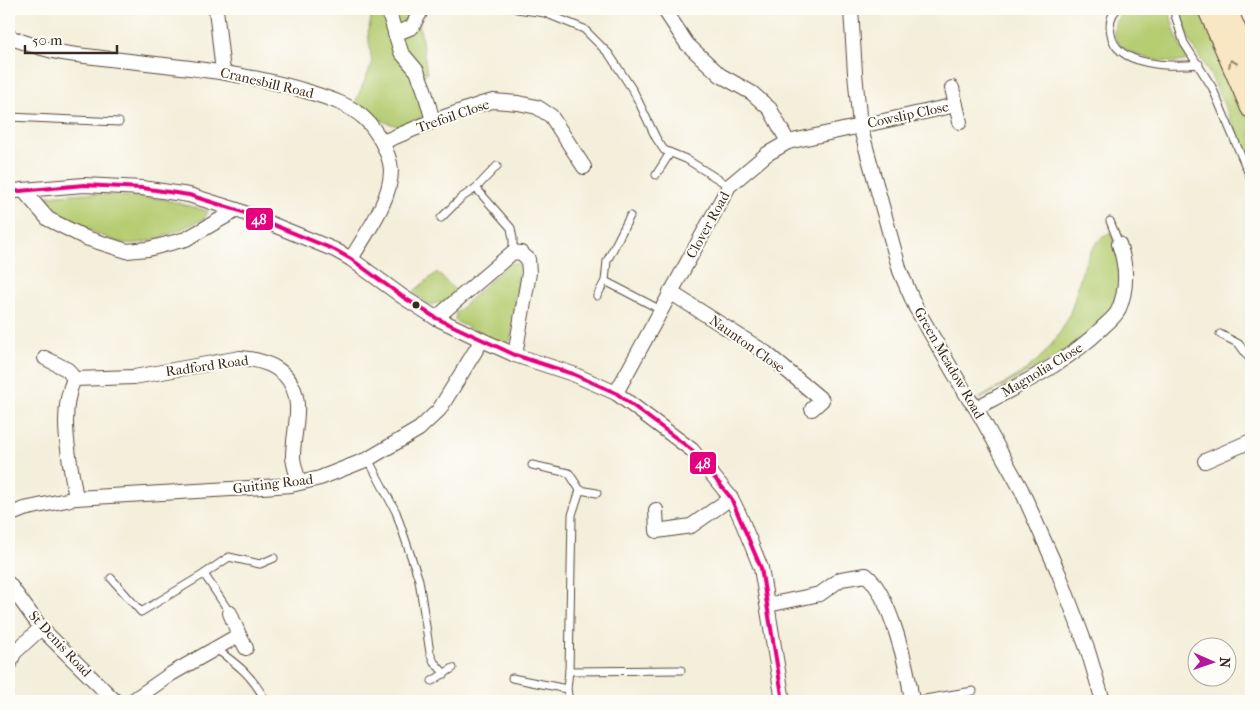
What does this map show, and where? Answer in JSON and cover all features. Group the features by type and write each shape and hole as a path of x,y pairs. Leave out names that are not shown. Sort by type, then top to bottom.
{"street":[{"path":"216,9 223,72"},
{"path":"388,9 401,52 416,71 424,89 433,121"},
{"path":"395,34 412,27 422,9"},
{"name":"Green Meadow Road","path":"851,9 860,126 900,271 916,308 976,408 1020,489 1059,574 1088,651 1103,701"},
{"path":"1208,9 1251,108"},
{"path":"1227,9 1251,67"},
{"path":"668,10 687,44 720,75 752,93 770,109 788,142"},
{"name":"Cranesbill Road","path":"9,37 61,53 223,72 284,84 336,101 364,118 383,142 391,170 387,197 351,259"},
{"name":"Cowslip Close","path":"952,88 960,122"},
{"name":"Trefoil Close","path":"383,142 433,121 493,101 537,107 551,116 584,167"},
{"name":"Cowslip Close","path":"860,126 956,105"},
{"name":"Clover Road","path":"616,393 729,186 767,154 788,142 860,126"},
{"path":"9,192 84,185 142,188 189,195 237,210 335,250 436,318 515,355 573,374 616,393 692,450 731,498 761,568 783,701"},
{"path":"23,190 48,219 86,238 127,251 148,249 186,239 237,210"},
{"name":"Magnolia Close","path":"976,408 1038,375 1085,344 1117,313 1126,288 1124,259 1118,244"},
{"path":"436,318 513,252 521,253 528,259 529,273 515,355"},
{"name":"Naunton Close","path":"670,292 766,353 822,400"},
{"name":"Guiting Road","path":"9,515 24,509 76,498 248,488 320,478 368,459 419,429 439,410 482,340"},
{"path":"45,358 68,370 74,379 69,390 66,421 70,465 76,498"},
{"name":"Radford Road","path":"74,379 134,377 240,358 258,360 276,367 292,384 297,405 293,458 299,482"},
{"path":"1205,461 1251,441"},
{"path":"656,510 658,531 673,530 691,526 731,498"},
{"path":"768,604 820,594 841,579 866,574 872,580 886,603 908,672 913,701"},
{"name":"St Denis Road","path":"9,584 42,628 115,701"},
{"path":"230,613 246,648"},
{"path":"9,666 14,653 42,628"},
{"path":"132,701 171,674 239,635"}],"lane":[{"path":"517,9 545,13 584,29 609,54 634,92 656,138 664,150 686,159 729,186"},
{"path":"1117,9 1110,21 1110,30 1115,46 1121,53 1147,62 1184,66 1199,64"},
{"path":"1173,9 1184,43 1212,87 1251,179"},
{"path":"9,117 119,122"},
{"path":"656,175 670,153"},
{"path":"441,218 461,198 476,188 497,166"},
{"path":"476,188 511,228 513,252"},
{"path":"597,296 605,281 607,261 630,216"},
{"path":"1110,221 1118,244"},
{"path":"605,281 661,310"},
{"path":"1220,334 1239,344 1251,361"},
{"path":"368,459 396,512 419,580 430,653 434,662 445,674"},
{"path":"532,465 569,473 580,490 597,493"},
{"path":"569,701 567,689 572,515 580,490"},
{"path":"111,578 141,612 229,557 260,564 274,558"},
{"path":"204,574 230,613"},
{"path":"216,649 246,672 257,685 266,701"},
{"path":"432,681 453,668"},
{"path":"569,671 681,670"},
{"path":"512,678 567,689"},
{"path":"913,701 973,691"}],"green space":[{"path":"373,9 417,9 427,73 415,81 424,116 401,127 379,120 355,103 372,64 368,33"},
{"path":"1124,9 1169,9 1175,34 1187,56 1187,60 1175,62 1155,60 1134,54 1119,44 1115,37 1114,29"},
{"path":"1179,9 1201,9 1251,123 1251,165 1211,76 1191,43"},
{"path":"84,193 163,199 208,211 204,219 165,236 145,242 124,243 106,237 70,220 55,208 47,196"},
{"path":"1111,232 1116,244 1123,287 1113,313 1083,343 979,399 1028,368 1045,353 1068,318 1087,258 1101,239"},
{"path":"510,262 520,265 511,340 506,345 455,321 456,313"},
{"path":"437,272 455,290 446,301 429,305 413,292"}],"transit line":[{"name":"48","path":"9,192 84,185 142,188 189,195 237,210 335,250 436,318 515,355 573,374 616,393 692,450 731,498 761,568 783,701"}]}
